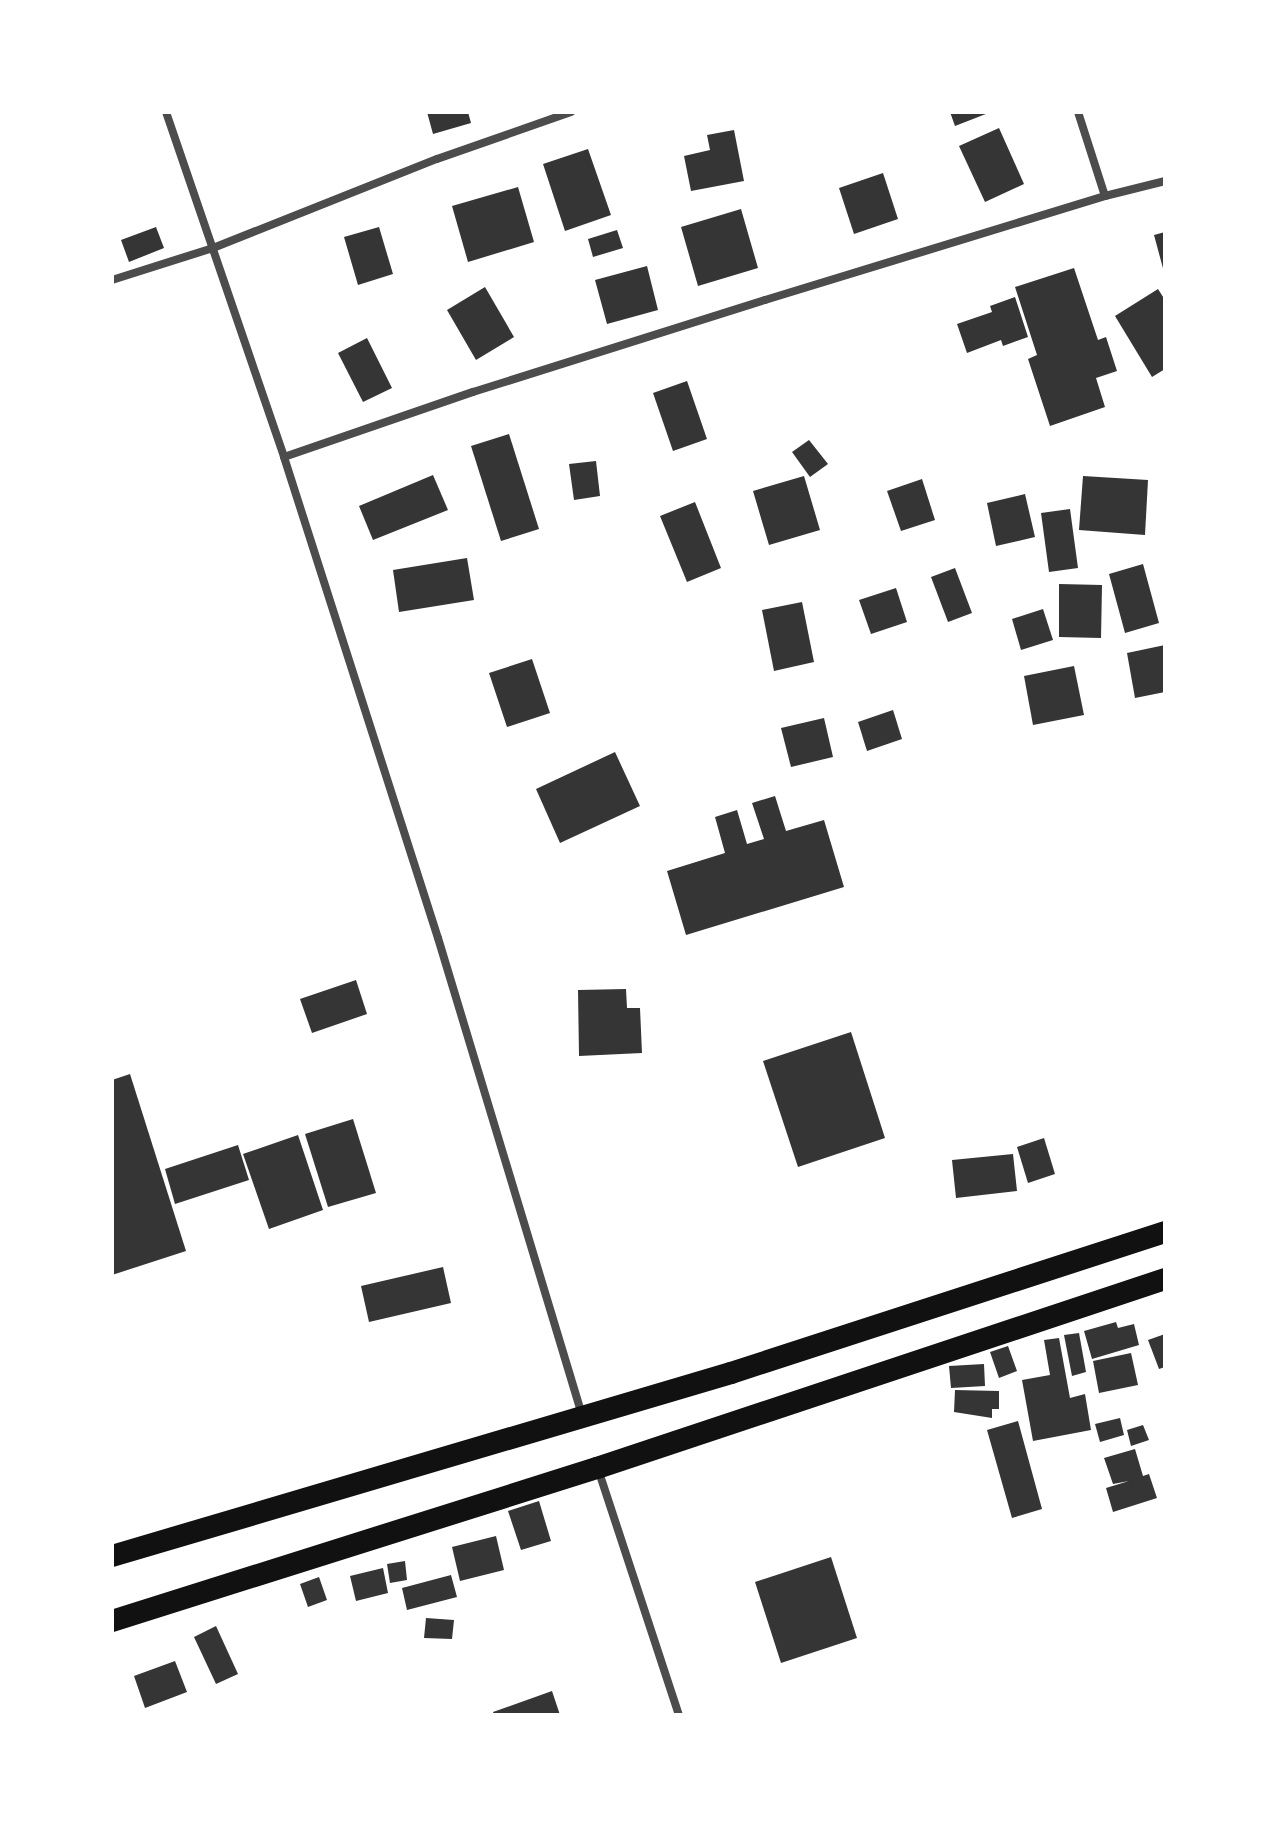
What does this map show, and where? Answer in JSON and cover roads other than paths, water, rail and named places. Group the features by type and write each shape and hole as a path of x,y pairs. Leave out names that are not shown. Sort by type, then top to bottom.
{"highway":[{"path":"112,1556 731,1373 1165,1232"},
{"path":"112,1621 597,1468 1165,1279"}],"street":[{"path":"166,112 284,457 438,938 582,1416"},
{"path":"112,280 213,248 437,159 571,112"},
{"path":"1078,112 1105,196"},
{"path":"284,457 473,392 1105,196 1165,181"},
{"path":"597,1468 679,1715"}]}
